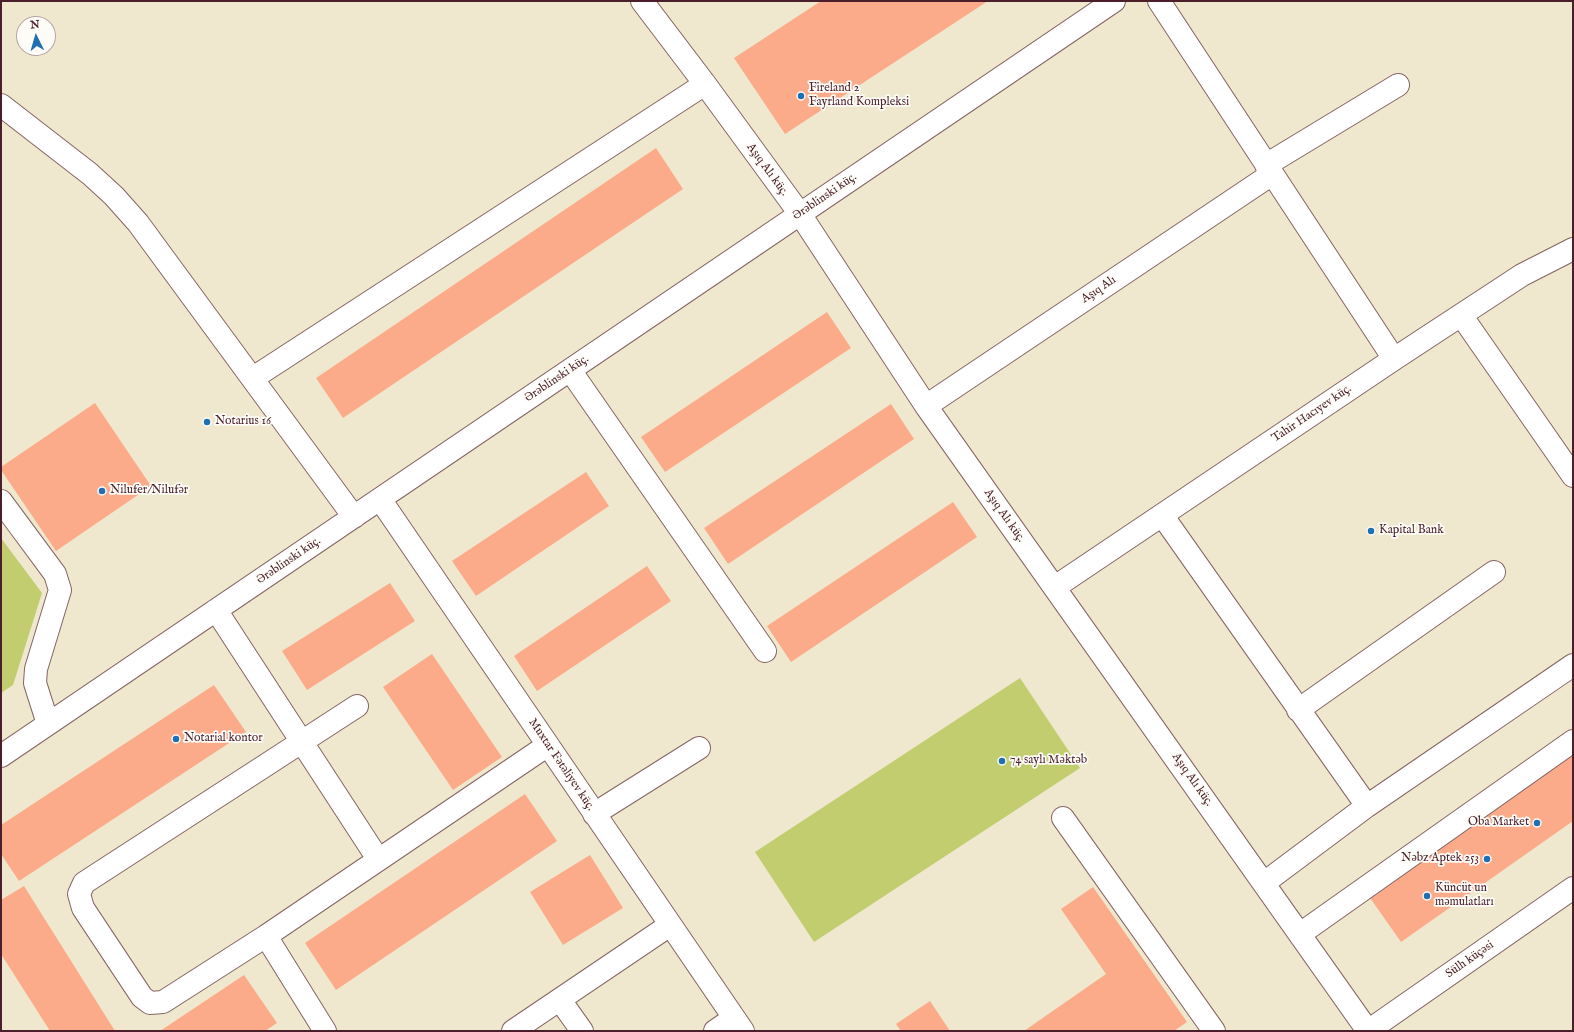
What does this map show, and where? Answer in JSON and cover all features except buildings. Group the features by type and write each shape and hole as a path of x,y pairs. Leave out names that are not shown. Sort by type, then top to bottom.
{"street":[{"name":"Aşıq Alı küç.","path":"642,1 800,214 926,406 1368,1031"},
{"name":"Ərəblinski küç.","path":"1,756 1114,1"},
{"path":"1159,1 1394,359"},
{"path":"253,378 705,84"},
{"name":"Aşıq Alı","path":"926,406 1269,170 1398,85"},
{"path":"1,105 90,174 114,196 138,223 354,517"},
{"name":"Tahir Hacıyev küç.","path":"1054,586 1522,274 1573,249"},
{"path":"1461,315 1573,476"},
{"path":"570,370 765,651"},
{"name":"Muxtar Fətəliyev küç.","path":"380,499 738,1024"},
{"path":"1,501 55,574 60,590 36,669 35,683 48,724"},
{"path":"1162,515 1367,806"},
{"path":"1298,710 1494,572"},
{"path":"216,610 301,743 378,859"},
{"path":"1264,883 1367,806 1573,665"},
{"path":"357,706 84,884 79,894 83,908 142,997 150,1003 163,1002 266,936 548,745"},
{"path":"1300,934 1573,740"},
{"path":"594,814 699,748"},
{"path":"1063,818 1214,1031"},
{"name":"Sülh küçəsi","path":"1368,1031 1573,888"},
{"path":"513,1031 670,925"},
{"path":"266,936 325,1031"},
{"path":"560,1000 582,1031"},
{"path":"715,1031 738,1024"}],"green space":[{"path":"1,538 42,593 13,685 1,693"},
{"path":"1020,678 1080,768 814,942 755,852"}],"place":[{"name":"Fireland 2 Fayrland Kompleksi","path":"801,96"},
{"name":"Notarius 16","path":"207,422"},
{"name":"Nilufer/Nilufər","path":"102,491"},
{"name":"Kapital Bank","path":"1371,531"},
{"name":"Notarial kontor","path":"176,739"},
{"name":"74 saylı Məktəb","path":"1002,761"},
{"name":"Oba Market","path":"1537,823"},
{"name":"Nəbz Aptek 253","path":"1487,859"},
{"name":"Küncüt un məmulatları","path":"1427,896"}]}
